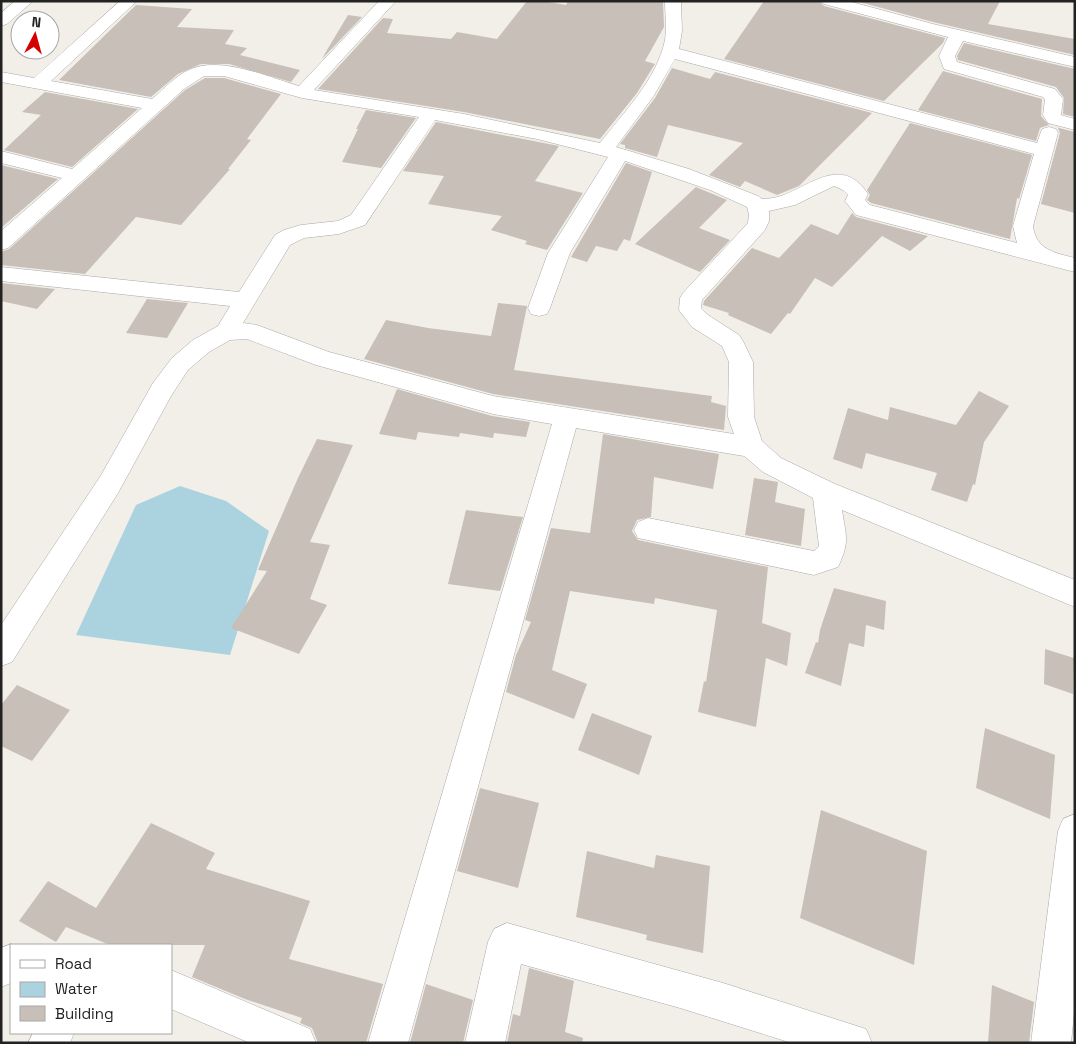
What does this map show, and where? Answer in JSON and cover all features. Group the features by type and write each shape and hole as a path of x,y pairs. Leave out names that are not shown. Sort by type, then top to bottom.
{"street":[{"path":"1,21 24,1"},
{"path":"37,84 129,1"},
{"path":"302,93 388,1"},
{"path":"539,308 560,253 611,153 670,52 674,38 673,1"},
{"path":"829,1 1075,62"},
{"path":"958,34 947,56 950,65 1049,93 1054,99 1045,151 1023,226 1023,237 1029,247 1040,255"},
{"path":"670,52 1045,151"},
{"path":"1,243 156,105 192,75 201,71 216,70 302,93 526,132 611,153 676,172 733,192 751,200 758,206 760,216 758,226 692,298 690,310 700,321 731,341 741,362 742,417 751,447"},
{"path":"1,77 156,105"},
{"path":"226,332 282,240 293,232 306,229 341,228 358,220 430,114"},
{"path":"1052,117 1075,125"},
{"path":"1,157 77,176"},
{"path":"758,206 792,200 813,186 833,180 854,187 858,194 855,201 863,210 1075,265"},
{"path":"1,274 244,300"},
{"path":"1,652 109,485 162,390 180,364 201,346 226,332 249,331 324,359 493,405 751,447 772,465 826,492 1075,594"},
{"path":"388,1043 567,417"},
{"path":"648,530 814,563 828,558 833,546 826,492"},
{"path":"1051,1043 1075,831"},
{"path":"485,1043 507,942 661,982 760,1012 852,1043"},
{"path":"172,989 296,1043"}],"water":[{"path":"180,486 226,501 269,531 230,655 76,635 136,505"}],"building":[{"path":"527,1 543,1 566,5 568,1 663,1 664,27 645,61 655,64 637,93 600,139 464,112 318,89 383,18 393,19 387,33 451,39 457,32 497,39"},
{"path":"764,1 819,1 824,6 945,38 943,43 884,101 724,59"},
{"path":"856,1 1000,1 988,24 1075,39 1075,55 933,22"},
{"path":"136,5 192,9 177,27 234,30 225,44 247,48 240,55 300,70 291,82 229,64 201,64 178,74 151,97 59,80"},
{"path":"348,15 362,17 322,59 327,50"},
{"path":"964,43 1075,69 1075,117 1063,114 1064,98 1056,87 958,60 957,56"},
{"path":"672,68 710,79 715,72 872,113 799,186 777,195 745,181 740,187 709,175 743,143 668,125 657,157 625,148 625,145 620,144 655,98"},
{"path":"943,71 1042,99 1041,116 1049,125 1040,128 1036,141 918,110"},
{"path":"205,78 224,78 281,94 247,139 251,140 228,169 230,169 181,225 136,217 85,274 1,265 1,252 9,249 185,90"},
{"path":"45,92 138,109 72,167 4,150 41,115 22,112"},
{"path":"366,110 416,118 381,168 342,162"},
{"path":"436,122 559,146 535,181 583,193 547,250 525,244 527,241 491,230 502,216 428,204 444,176 403,171"},
{"path":"910,123 1032,155 1019,199 1017,198 1010,239 871,203 867,200 870,195 867,190"},
{"path":"1055,127 1075,132 1075,213 1041,204 1060,133 1058,128"},
{"path":"626,163 652,172 630,241 624,239 617,251 596,246 587,262 571,257"},
{"path":"1,165 58,179 1,228"},
{"path":"696,187 727,200 699,228 730,240 700,272 635,244"},
{"path":"852,213 856,217 928,236 910,251 882,236 832,287 815,278 790,314 788,313 771,334 728,315 729,313 703,305 704,301 752,248 779,258 811,224 838,235"},
{"path":"1,283 55,289 37,309 1,301"},
{"path":"147,299 188,303 167,338 126,333"},
{"path":"498,303 527,306 514,370 712,396 711,402 726,406 724,430 493,394 364,359 386,320 428,328 491,336"},
{"path":"397,389 492,416 530,422 526,437 494,433 493,438 460,433 459,437 418,432 416,440 379,434"},
{"path":"979,391 1009,406 984,442 975,485 973,484 967,502 931,490 937,473 866,453 862,469 833,459 848,408 888,420 890,407 956,425"},
{"path":"603,434 719,454 713,489 654,477 651,517 637,520 632,531 638,540 768,567 762,623 791,633 787,666 766,658 756,727 698,712 704,681 706,682 717,610 655,598 654,604 570,591 552,670 587,684 574,719 506,692 516,655 531,622 525,620 551,528 590,533"},
{"path":"317,439 353,445 310,542 330,545 310,599 327,605 299,654 231,628 267,571 258,570"},
{"path":"754,478 778,482 775,502 805,509 801,546 745,535"},
{"path":"466,510 523,517 500,591 448,584"},
{"path":"834,588 886,601 884,630 866,625 864,647 849,643 841,686 805,673 816,642 818,643 820,630"},
{"path":"1045,649 1074,658 1073,694 1044,684"},
{"path":"17,685 70,710 32,761 1,746 1,705"},
{"path":"592,713 652,736 639,775 578,750"},
{"path":"985,728 1055,755 1050,819 976,788"},
{"path":"480,788 539,803 518,888 457,871"},
{"path":"821,810 927,851 914,965 800,918"},
{"path":"151,823 215,853 206,869 310,901 289,959 383,984 366,1043 318,1043 312,1028 300,1023 302,1018 245,999 192,977 205,945 108,944 66,927 56,942 19,921 48,881 96,908"},
{"path":"587,851 654,868 656,855 710,866 703,953 646,940 647,935 576,917"},
{"path":"529,968 574,981 565,1032 583,1038 582,1043 507,1043 513,1014 520,1016"},
{"path":"426,984 473,1000 463,1043 410,1043"},
{"path":"992,985 1034,1002 1029,1043 988,1043"}]}
